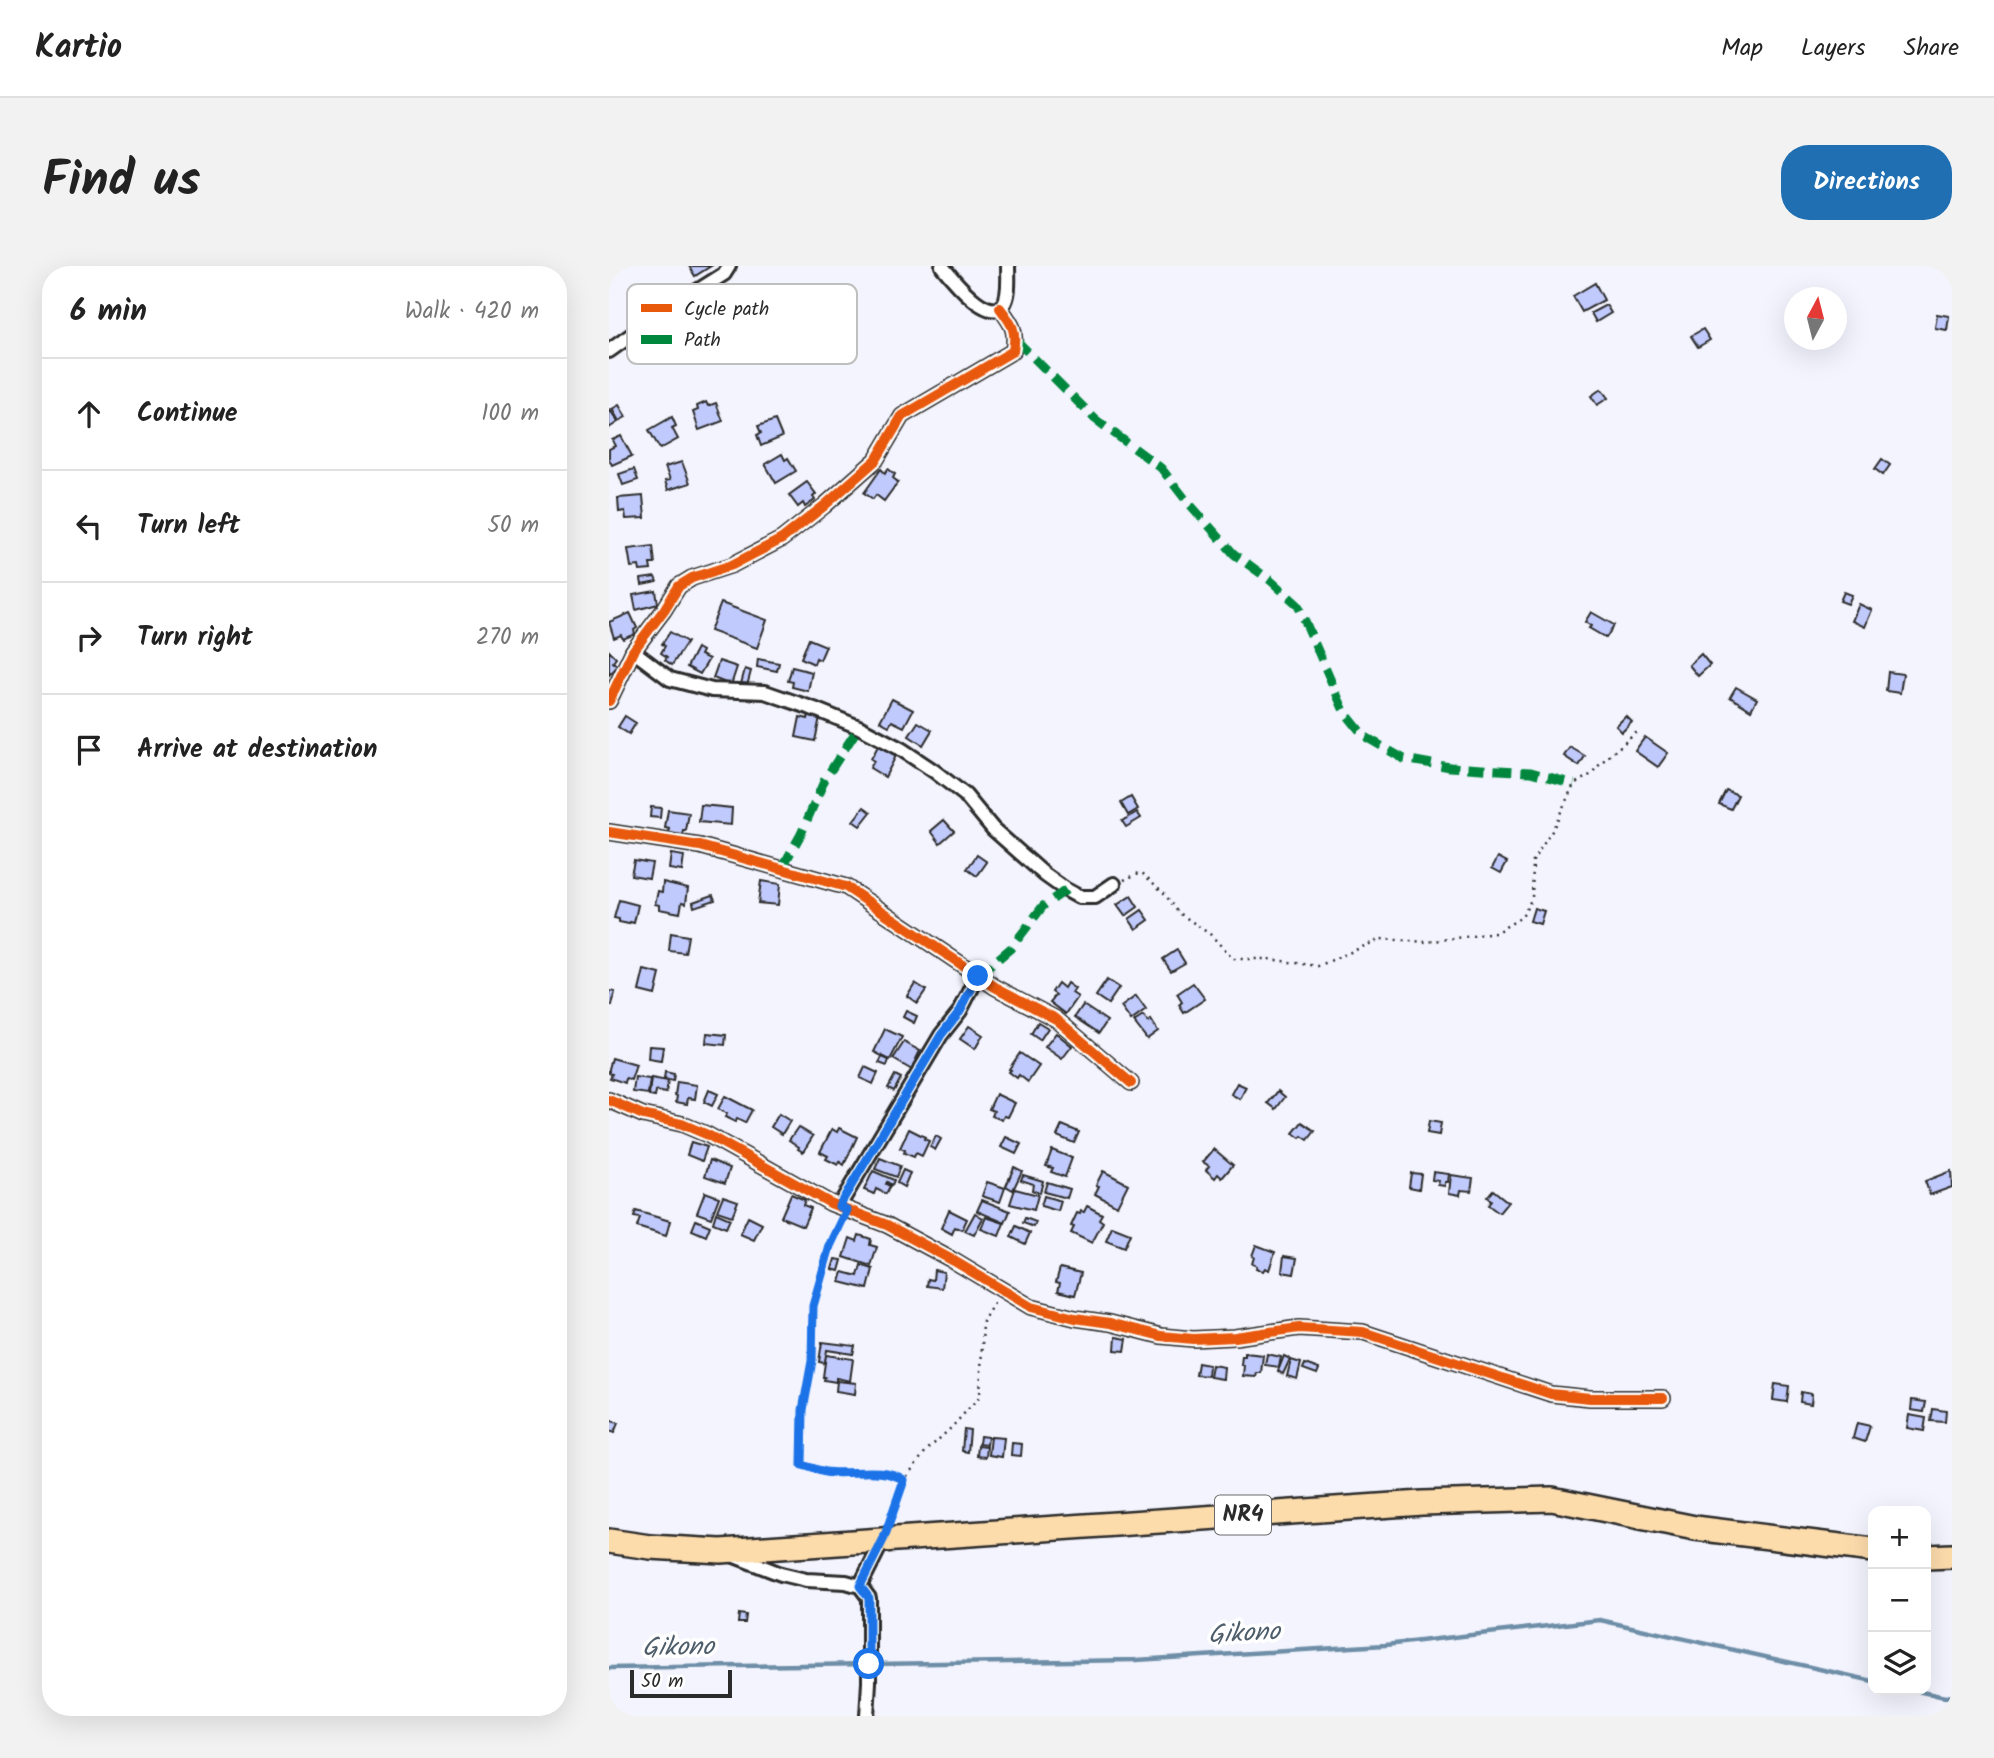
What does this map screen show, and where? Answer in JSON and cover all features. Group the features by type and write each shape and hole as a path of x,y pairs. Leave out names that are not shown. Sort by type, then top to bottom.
{"highway":[{"name":"NR4","path":"609,1541 650,1547 722,1550 1422,1503 1552,1499 1695,1528 1868,1549"},
{"path":"1931,1557 1952,1556"}],"street":[{"path":"708,284 724,274 729,266"},
{"path":"942,266 958,286 986,309 993,310 1000,308 1005,301 1008,266"},
{"path":"609,701 633,651 679,586 692,578 732,565 782,539 876,460 902,416 1013,351 1013,326 1000,308"},
{"path":"609,351 627,338"},
{"path":"633,651 670,679 712,690 765,692 859,727 901,749 965,795 993,830 1066,890 1079,897 1094,897 1114,884"},
{"path":"609,832 700,846 846,887 995,987 1056,1019 1131,1083"},
{"path":"843,1208 941,1035 960,1011 978,976"},
{"path":"609,1100 643,1115 682,1124 708,1135 843,1208 887,1225 1031,1307 1161,1336 1193,1339 1235,1337 1299,1328 1363,1332 1551,1394 1590,1398 1663,1398"},
{"path":"860,1586 884,1538"},
{"path":"722,1550 781,1574 806,1580 846,1582 860,1586 869,1598 867,1716"}],"path":[{"path":"1114,884 1141,872 1164,893 1178,912 1211,934 1233,959 1268,959 1318,966 1381,939 1426,942 1495,933 1522,917 1532,898 1532,860 1552,831 1574,784 1590,775 1637,732"},
{"path":"843,1208 813,1306 812,1361 803,1410 802,1465 826,1472 865,1471 896,1475 904,1480"},
{"path":"884,1538 904,1480 926,1451 981,1396 983,1321 1001,1290"}],"building":[{"path":"689,266 711,266 695,276"},
{"path":"1595,283 1604,300 1582,312 1573,296"},
{"path":"1606,305 1611,313 1596,322 1591,313"},
{"path":"1937,314 1949,316 1947,330 1935,328"},
{"path":"1703,329 1710,340 1698,347 1691,336"},
{"path":"1601,389 1608,398 1597,405 1591,396"},
{"path":"706,402 708,406 716,403 723,421 699,430 693,412 698,410 697,406"},
{"path":"619,405 626,417 619,421 612,409"},
{"path":"609,411 618,422 609,428"},
{"path":"672,417 676,426 672,428 678,439 660,449 649,430"},
{"path":"775,420 782,437 761,446 757,435 761,433 758,426"},
{"path":"621,436 632,456 612,465 609,449 615,446 612,440"},
{"path":"782,454 796,471 776,483 765,464"},
{"path":"1882,459 1890,465 1883,475 1875,469"},
{"path":"682,462 690,483 668,490 665,481 670,480 665,467"},
{"path":"634,469 638,480 623,485 619,474"},
{"path":"881,469 885,473 888,469 895,474 893,478 898,482 884,501 876,495 873,499 864,493"},
{"path":"807,482 816,494 813,497 815,500 805,507 803,503 798,507 789,495"},
{"path":"643,496 645,518 626,519 625,511 619,512 618,498"},
{"path":"653,546 655,564 650,564 651,570 640,571 639,566 631,567 628,549"},
{"path":"655,577 657,582 642,585 641,579"},
{"path":"656,591 658,604 636,610 633,595"},
{"path":"1844,592 1852,595 1848,604 1840,601"},
{"path":"721,603 767,620 757,648 710,631"},
{"path":"1859,604 1872,610 1865,627 1852,621"},
{"path":"1591,612 1614,625 1606,638 1589,628 1591,626 1585,622"},
{"path":"630,613 637,628 634,630 635,634 623,639 621,635 614,638 609,622"},
{"path":"670,632 687,642 672,665 661,653 665,646 662,644"},
{"path":"809,639 826,646 820,660 816,658 814,664 801,658"},
{"path":"697,648 702,651 700,655 709,659 700,674 687,667"},
{"path":"609,651 616,658 613,662 618,666 609,675"},
{"path":"1701,654 1710,665 1698,676 1689,665"},
{"path":"758,659 779,663 777,671 757,667"},
{"path":"719,661 737,667 731,685 713,678"},
{"path":"792,667 812,672 808,691 792,687 793,682 788,681"},
{"path":"745,669 751,671 747,686 741,684"},
{"path":"1888,672 1903,674 1900,693 1886,691"},
{"path":"1736,687 1757,699 1751,710 1730,697"},
{"path":"892,699 913,710 904,727 892,721 889,726 880,721"},
{"path":"809,715 820,717 815,741 796,737 800,717 808,719"},
{"path":"625,716 636,723 629,734 618,727"},
{"path":"1626,716 1632,722 1622,732 1616,726"},
{"path":"918,722 932,730 923,745 909,736"},
{"path":"1645,737 1668,753 1658,767 1635,751"},
{"path":"878,746 896,756 885,777 870,768 874,761 871,759"},
{"path":"1570,747 1585,756 1579,766 1564,756"},
{"path":"1726,790 1738,795 1731,809 1719,804"},
{"path":"1131,797 1138,809 1128,815 1121,803"},
{"path":"701,805 732,808 731,825 699,822"},
{"path":"651,807 661,808 660,818 650,817"},
{"path":"864,807 871,812 860,826 853,821"},
{"path":"668,810 689,813 683,835 669,833 670,829 665,828"},
{"path":"1137,812 1141,818 1126,827 1122,821"},
{"path":"944,820 954,831 940,843 931,831"},
{"path":"671,854 684,856 682,871 669,869"},
{"path":"977,855 987,862 977,876 967,869"},
{"path":"1498,857 1507,862 1501,873 1492,868"},
{"path":"634,860 652,863 649,878 631,875"},
{"path":"761,881 780,884 778,905 758,903"},
{"path":"663,882 688,888 686,903 682,902 680,913 659,909 659,905 655,904 658,891 662,892"},
{"path":"713,895 715,900 694,907 693,902"},
{"path":"1131,896 1138,907 1125,916 1117,905"},
{"path":"619,900 638,905 634,923 619,922 619,919 614,918"},
{"path":"1534,908 1544,911 1540,924 1530,921"},
{"path":"1142,910 1149,920 1136,929 1129,919"},
{"path":"671,933 688,936 685,953 669,951"},
{"path":"1177,950 1185,963 1171,971 1163,959"},
{"path":"644,970 660,974 655,995 639,991"},
{"path":"1107,980 1119,988 1108,1004 1096,996"},
{"path":"915,983 926,990 917,1003 907,996"},
{"path":"1058,983 1064,988 1067,983 1075,989 1072,993 1078,997 1066,1014 1050,1002 1056,995 1052,992"},
{"path":"1193,983 1205,999 1184,1013 1177,994"},
{"path":"609,991 615,992 612,1006 609,1005"},
{"path":"1136,996 1146,1010 1131,1021 1121,1007"},
{"path":"1083,1005 1107,1021 1099,1033 1075,1017"},
{"path":"906,1011 917,1016 914,1023 903,1017"},
{"path":"1143,1016 1148,1022 1151,1020 1158,1031 1147,1039 1134,1022"},
{"path":"1038,1022 1048,1028 1040,1040 1031,1034"},
{"path":"969,1026 983,1035 975,1049 960,1039"},
{"path":"885,1029 902,1037 890,1060 874,1052"},
{"path":"707,1033 726,1035 725,1045 706,1043"},
{"path":"1056,1033 1072,1046 1062,1059 1045,1047"},
{"path":"904,1042 920,1051 912,1070 893,1059"},
{"path":"649,1046 663,1047 661,1061 648,1059"},
{"path":"1020,1053 1039,1066 1028,1082 1009,1072"},
{"path":"882,1057 889,1060 887,1066 879,1063"},
{"path":"612,1058 636,1065 631,1080 626,1078 625,1083 610,1078"},
{"path":"865,1067 878,1073 873,1084 860,1078"},
{"path":"665,1072 674,1074 673,1081 664,1079"},
{"path":"895,1075 901,1078 894,1091 888,1088"},
{"path":"635,1077 650,1079 648,1094 633,1092"},
{"path":"651,1078 668,1081 666,1093 656,1091 655,1097 649,1096"},
{"path":"677,1082 697,1085 695,1099 688,1098 687,1104 676,1102"},
{"path":"1237,1083 1246,1087 1240,1099 1231,1094"},
{"path":"709,1090 718,1094 712,1106 704,1102"},
{"path":"1278,1091 1285,1097 1276,1109 1268,1103"},
{"path":"996,1094 1015,1103 1008,1117 1004,1116 1002,1120 992,1116 994,1111 989,1109"},
{"path":"725,1096 752,1110 745,1123 725,1117 727,1114 718,1109"},
{"path":"779,1114 790,1121 782,1134 771,1127"},
{"path":"1429,1121 1441,1123 1439,1135 1427,1133"},
{"path":"1302,1122 1315,1131 1308,1140 1293,1133"},
{"path":"1062,1125 1079,1132 1074,1143 1057,1136"},
{"path":"798,1127 813,1136 803,1152 789,1140"},
{"path":"839,1128 857,1137 844,1165 826,1159 828,1156 820,1152 832,1129 837,1132"},
{"path":"909,1129 929,1141 922,1156 916,1153 914,1157 900,1148"},
{"path":"936,1136 941,1139 935,1150 930,1147"},
{"path":"1006,1137 1021,1144 1016,1154 1001,1147"},
{"path":"691,1142 707,1147 702,1161 687,1155"},
{"path":"1214,1149 1233,1165 1222,1178 1218,1174 1215,1178 1206,1170 1209,1166 1203,1162"},
{"path":"1052,1150 1072,1158 1065,1177 1051,1172 1053,1168 1046,1166"},
{"path":"880,1158 900,1166 896,1177 875,1169"},
{"path":"710,1160 730,1168 725,1183 705,1176"},
{"path":"1014,1167 1022,1171 1013,1190 1006,1186"},
{"path":"903,1170 910,1173 904,1187 897,1183"},
{"path":"873,1171 894,1180 892,1185 887,1182 890,1186 886,1194 876,1189 874,1194 864,1190"},
{"path":"1103,1171 1128,1184 1117,1206 1095,1194"},
{"path":"1951,1171 1952,1187 1930,1195 1925,1181"},
{"path":"1433,1172 1449,1174 1445,1186 1432,1180"},
{"path":"1411,1173 1421,1174 1419,1189 1409,1187"},
{"path":"1023,1175 1043,1181 1040,1193 1032,1190 1033,1184 1021,1180"},
{"path":"1451,1175 1473,1178 1471,1191 1461,1190 1460,1195 1449,1193"},
{"path":"987,1182 1005,1188 1000,1202 982,1196"},
{"path":"1047,1182 1070,1189 1067,1198 1044,1192"},
{"path":"1015,1189 1038,1195 1034,1210 1010,1204"},
{"path":"1493,1190 1508,1202 1499,1213 1488,1205 1491,1201 1487,1197"},
{"path":"705,1192 719,1197 711,1218 697,1213"},
{"path":"791,1194 805,1200 803,1205 811,1208 803,1226 781,1217"},
{"path":"723,1196 738,1201 732,1216 717,1211"},
{"path":"1044,1196 1061,1201 1058,1211 1041,1206"},
{"path":"982,1200 1010,1211 1005,1223 977,1211"},
{"path":"1087,1206 1102,1214 1099,1219 1103,1222 1092,1243 1071,1233 1077,1213 1084,1212"},
{"path":"949,1210 967,1219 962,1230 955,1227 952,1234 941,1228"},
{"path":"636,1211 670,1221 666,1236 637,1227 640,1218 634,1217"},
{"path":"716,1213 730,1219 726,1228 713,1223"},
{"path":"975,1213 983,1218 974,1235 965,1231"},
{"path":"748,1217 762,1224 754,1240 740,1234"},
{"path":"986,1217 1004,1223 999,1236 981,1229"},
{"path":"1025,1218 1036,1222 1034,1227 1023,1223"},
{"path":"696,1220 710,1226 706,1236 692,1230"},
{"path":"1016,1226 1030,1233 1025,1244 1011,1237"},
{"path":"1112,1227 1130,1234 1124,1248 1106,1241"},
{"path":"859,1235 871,1239 870,1245 877,1247 871,1266 844,1257 850,1238 857,1241"},
{"path":"1256,1245 1275,1252 1269,1270 1256,1269 1257,1266 1252,1264"},
{"path":"1284,1256 1297,1258 1294,1274 1282,1272"},
{"path":"835,1259 842,1260 839,1271 832,1269"},
{"path":"861,1265 873,1269 868,1289 840,1282 843,1272 858,1276"},
{"path":"1060,1268 1081,1273 1075,1295 1058,1291 1060,1283 1056,1282"},
{"path":"934,1270 944,1272 942,1288 927,1286 928,1279 933,1280"},
{"path":"1116,1337 1127,1339 1125,1351 1115,1350"},
{"path":"822,1342 855,1346 853,1354 827,1350 825,1363 819,1362"},
{"path":"1245,1353 1263,1355 1261,1373 1257,1373 1256,1377 1243,1376 1244,1365 1241,1365"},
{"path":"1267,1354 1281,1357 1279,1367 1265,1365"},
{"path":"826,1355 853,1359 850,1381 836,1378 836,1382 824,1380"},
{"path":"1284,1356 1290,1359 1283,1374 1278,1371"},
{"path":"1291,1360 1301,1363 1297,1379 1287,1376"},
{"path":"1198,1363 1209,1365 1208,1376 1196,1375"},
{"path":"1305,1364 1319,1369 1317,1374 1303,1369"},
{"path":"1212,1365 1224,1367 1223,1379 1210,1377"},
{"path":"837,1381 856,1383 855,1394 836,1391"},
{"path":"1775,1384 1789,1386 1787,1402 1773,1400"},
{"path":"1801,1392 1812,1394 1811,1404 1800,1402"},
{"path":"1912,1400 1926,1402 1924,1412 1911,1410"},
{"path":"1933,1409 1946,1411 1945,1422 1931,1421"},
{"path":"1909,1415 1926,1418 1924,1431 1907,1428"},
{"path":"609,1420 618,1423 614,1433 609,1431"},
{"path":"1857,1423 1870,1426 1865,1442 1853,1438"},
{"path":"964,1429 970,1430 968,1452 962,1451"},
{"path":"980,1436 988,1437 987,1445 979,1444"},
{"path":"991,1437 1004,1438 1002,1457 989,1455"},
{"path":"1012,1443 1022,1444 1021,1456 1011,1455"},
{"path":"978,1446 987,1447 986,1457 977,1456"},
{"path":"739,1614 746,1615 745,1623 738,1623"}],"waterway":[{"name":"Gikono","path":"609,1668 1136,1660 1385,1645 1600,1620 1868,1680"},
{"name":"Gikono","path":"1931,1694 1952,1696"}],"marked path":[{"path":"1015,339 1095,419 1161,468 1234,554 1270,580 1298,605 1344,711 1364,736 1404,759 1450,767 1531,772 1574,784"},
{"path":"782,868 801,834 825,779 859,727"},
{"path":"978,976 1011,948 1043,906 1066,890"}],"cycle path":[{"path":"609,701 633,651 679,586 692,578 732,565 782,539 876,460 902,416 1013,351 1013,328 1000,308"},
{"path":"609,832 700,846 846,887 995,987 1056,1019 1131,1083"},
{"path":"609,1100 643,1115 682,1124 708,1135 830,1203 887,1225 1031,1307 1161,1336 1193,1339 1235,1337 1299,1328 1363,1332 1551,1394 1590,1398 1663,1398"}],"route":[{"path":"869,1664 869,1598 860,1586 884,1538 904,1480 896,1475 865,1471 826,1472 802,1465 803,1410 812,1361 813,1306 830,1246 847,1210 839,1206 941,1035 960,1011 978,976"}]}
